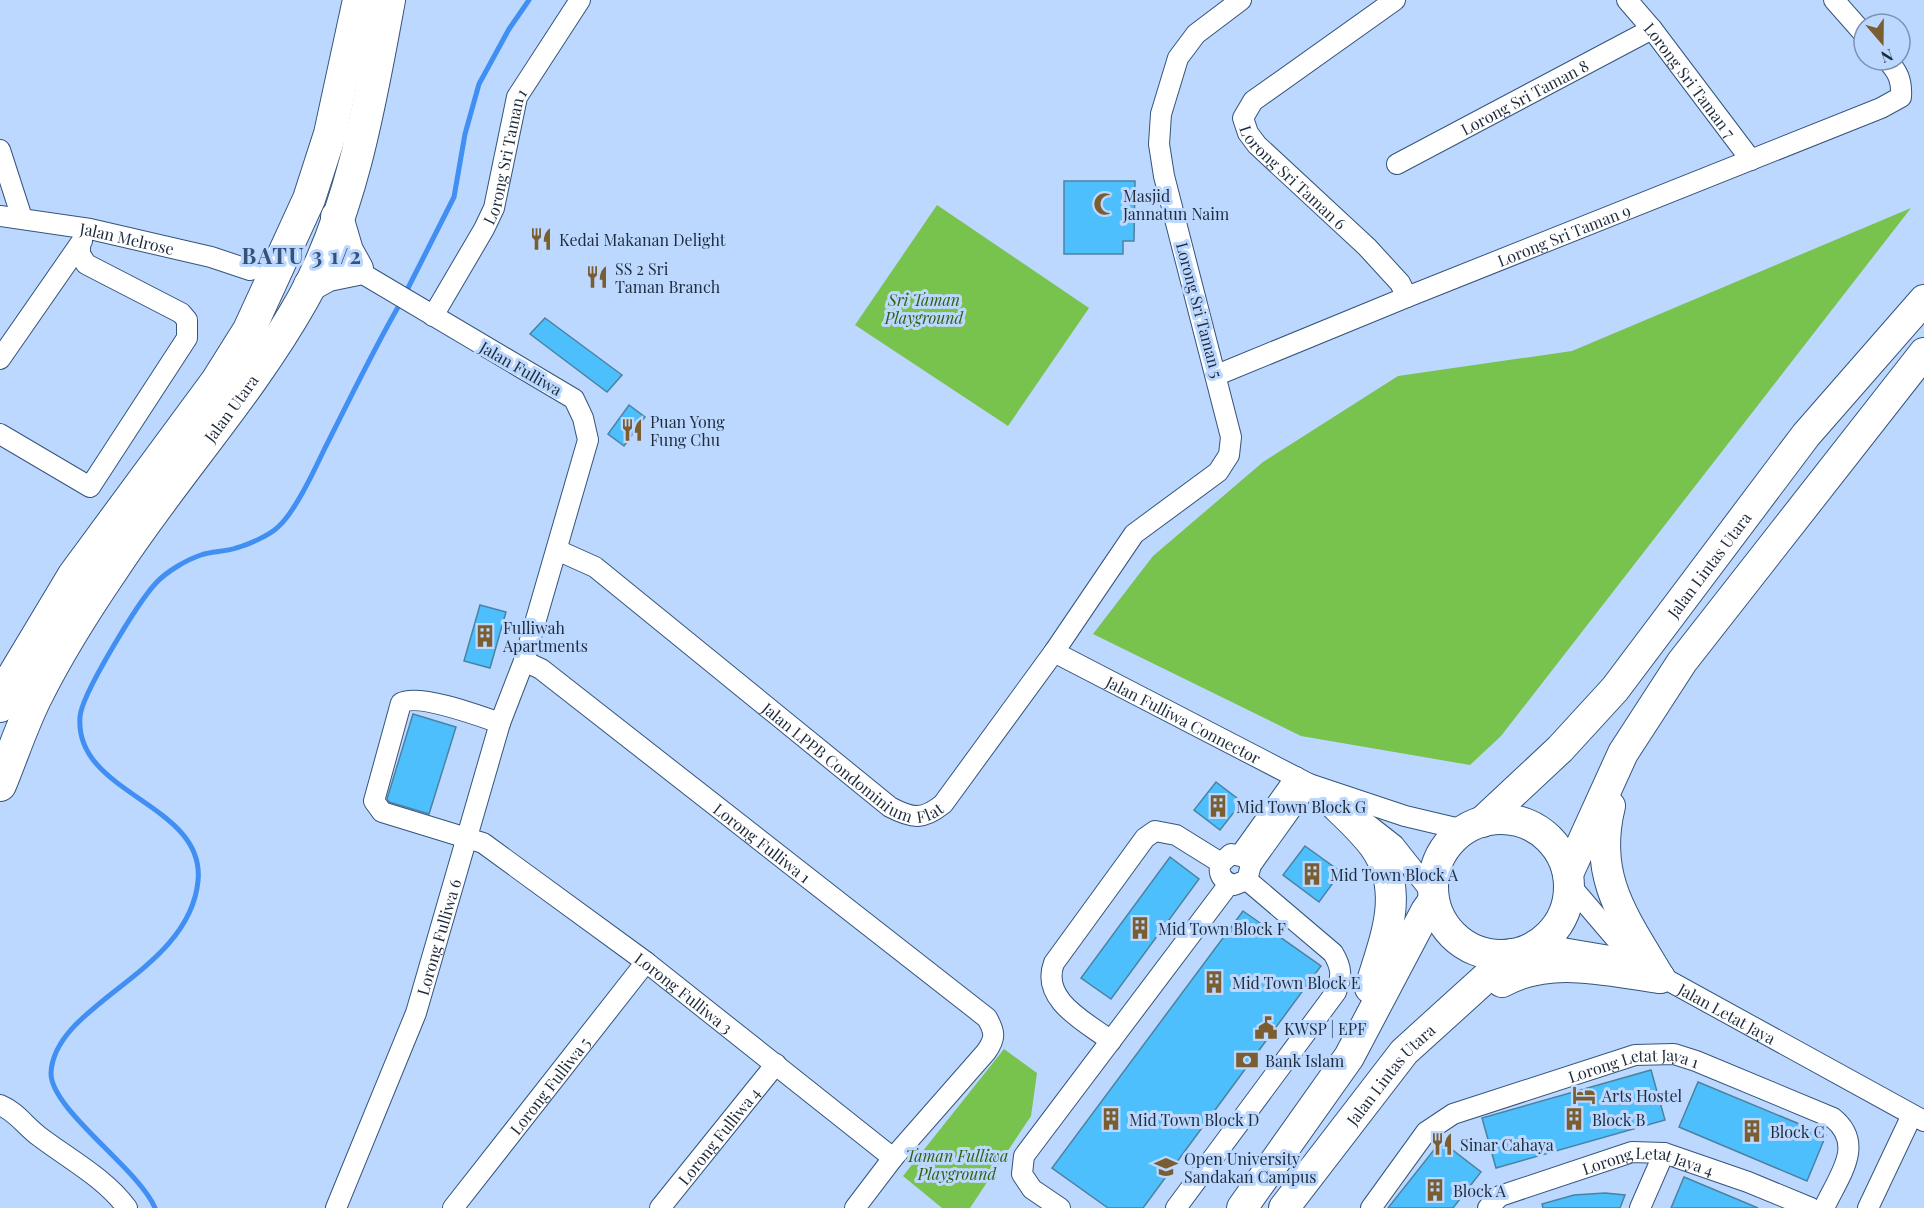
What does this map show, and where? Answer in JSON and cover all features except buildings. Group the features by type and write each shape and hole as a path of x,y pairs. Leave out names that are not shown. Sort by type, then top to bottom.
{"highway":[{"name":"Jalan Utara","path":"0,706 14,675 74,575 217,381 249,330 295,233 330,134 359,0"},
{"name":"Jalan Utara","path":"0,785 35,698 78,623 113,568 262,363 310,285 337,217 368,110 389,0"},
{"path":"310,285 328,275 357,269 347,251 337,217"},
{"path":"249,330 271,306 296,266 307,257 317,253 324,254"}],"main road":[{"name":"Jalan Lintas Utara","path":"1473,826 1560,749 1615,689 1806,435 1924,300"},
{"path":"1568,879 1560,853 1546,836 1527,824 1505,819 1473,826 1450,842 1440,857 1434,874 1433,897 1444,925 1462,944 1486,954 1523,951 1553,931 1566,909 1568,879 1623,753 1682,662 1924,354"},
{"path":"1623,753 1607,818 1604,862 1618,908 1660,978"},
{"path":"1311,785 1374,845 1388,873 1392,900 1391,920 1349,1057"},
{"path":"1242,1208 1349,1057 1433,897"},
{"name":"Jalan Lintas Utara","path":"1284,1208 1404,1052 1523,951"},
{"path":"1404,1052 1486,991 1521,972 1562,965 1660,978"}],"street":[{"name":"Lorong Sri Taman 1","path":"433,316 488,221 517,97 580,0"},
{"name":"Lorong Sri Taman 5","path":"1134,534 1218,472 1232,446 1217,375 1164,176 1159,144 1166,89 1178,58 1196,34 1241,0"},
{"name":"Lorong Sri Taman 6","path":"1395,0 1253,101 1243,118 1248,133 1257,145 1367,247 1400,283 1407,297"},
{"name":"Lorong Sri Taman 7","path":"1627,0 1652,28 1751,160"},
{"path":"1834,0 1852,20"},
{"name":"Lorong Sri Taman 8","path":"1397,164 1652,28"},
{"name":"Lorong Sri Taman 9","path":"1217,375 1881,108 1901,97 1902,89 1898,72"},
{"path":"0,150 22,218"},
{"name":"Jalan Melrose","path":"0,216 22,218 85,237 211,257 250,270"},
{"path":"249,330 256,293 250,270 271,262 280,254 295,233"},
{"path":"0,434 90,487 186,338 187,320 181,312 93,268 82,260 85,237"},
{"path":"0,359 85,237"},
{"name":"Jalan Fulliwa","path":"324,254 357,269 386,289 574,399 583,418 588,440 524,661"},
{"path":"62,272 77,266 93,268"},
{"name":"Jalan LPPB Condominium Flat","path":"557,550 595,567 890,807 903,814 928,815 943,804 1054,652 1134,534"},
{"name":"Jalan Fulliwa Connector","path":"1054,652 1311,785 1383,835 1407,858 1433,897"},
{"name":"Lorong Fulliwa 6","path":"336,1208 416,1013 500,723 524,661"},
{"name":"Lorong Fulliwa 1","path":"524,661 541,669 987,1018 995,1031 993,1042 893,1158"},
{"name":"Lorong Fulliwa 3","path":"500,723 412,699 401,703 374,801 376,807 382,812 483,843 645,962 893,1158"},
{"path":"1060,1208 1032,1189 1022,1174 1024,1156 1242,871 1311,785"},
{"name":"Jalan Fulliwa Connector","path":"1311,785 1405,816 1473,826"},
{"path":"1111,1041 1055,995 1050,975 1054,963 1138,848 1155,831 1176,835 1221,863 1221,877 1242,871"},
{"path":"1176,1208 1336,992 1341,978 1340,965 1333,953 1242,871"},
{"path":"1568,879 1634,960"},
{"name":"Jalan Letat Jaya","path":"1523,951 1545,945 1634,960 1660,978 1918,1118 1868,1208"},
{"name":"Lorong Fulliwa 5","path":"453,1208 645,962"},
{"name":"Lorong Letat Jaya 1","path":"1371,1208 1426,1132 1453,1114 1616,1060 1655,1053 1674,1054 1695,1061 1833,1118 1844,1127 1850,1138 1850,1150 1824,1208"},
{"name":"Lorong Fulliwa 4","path":"660,1208 776,1064"},
{"path":"0,1105 16,1114 37,1135 103,1184 127,1208"},
{"name":"Lorong Letat Jaya 4","path":"1488,1208 1500,1196 1632,1152 1664,1153 1748,1182 1811,1208"},
{"path":"1640,1208 1664,1153"},
{"path":"855,1208 893,1158"}],"green space":[{"name":"Sri Taman Playground","path":"937,205 1089,308 1008,426 855,325"},
{"path":"1911,208 1501,736 1470,765 1301,736 1093,634 1153,556 1263,462 1398,376 1572,351"},
{"name":"Taman Fulliwa Playground","path":"1004,1049 1037,1073 1031,1116 970,1208 942,1208 903,1176"}],"waterway":[{"path":"405,294 454,197 465,134 479,84 509,29 529,0"},
{"path":"155,1208 146,1192 65,1104 55,1088 51,1073 58,1048 74,1026 148,964 172,940 189,913 198,881 195,855 182,833 163,815 117,783 97,765 84,743 80,717 100,670 148,593 160,579 195,557 232,549 258,539 274,530 291,512 401,302"}],"place":[{"name":"Masjid Jannatun Naim","path":"1105,204"},
{"name":"Kedai Makanan Delight","path":"541,239"},
{"name":"SS 2 Sri Taman Branch","path":"597,277"},
{"name":"Puan Yong Fung Chu","path":"632,430"},
{"name":"Fulliwah Apartments","path":"485,636"},
{"name":"Mid Town Block G","path":"1218,806"},
{"name":"Mid Town Block A","path":"1312,874"},
{"name":"Mid Town Block F","path":"1140,928"},
{"name":"Mid Town Block E","path":"1214,982"},
{"name":"KWSP | EPF","path":"1266,1028"},
{"name":"Bank Islam","path":"1247,1060"},
{"name":"Arts Hostel","path":"1584,1095"},
{"name":"Mid Town Block D","path":"1111,1119"},
{"name":"Block B","path":"1574,1119"},
{"name":"Block C","path":"1752,1131"},
{"name":"Sinar Cahaya","path":"1442,1144"},
{"name":"Open University Sandakan Campus","path":"1166,1167"},
{"name":"Block A","path":"1435,1190"}],"district":[{"name":"BATU 3 1/2","path":"302,255"}]}
